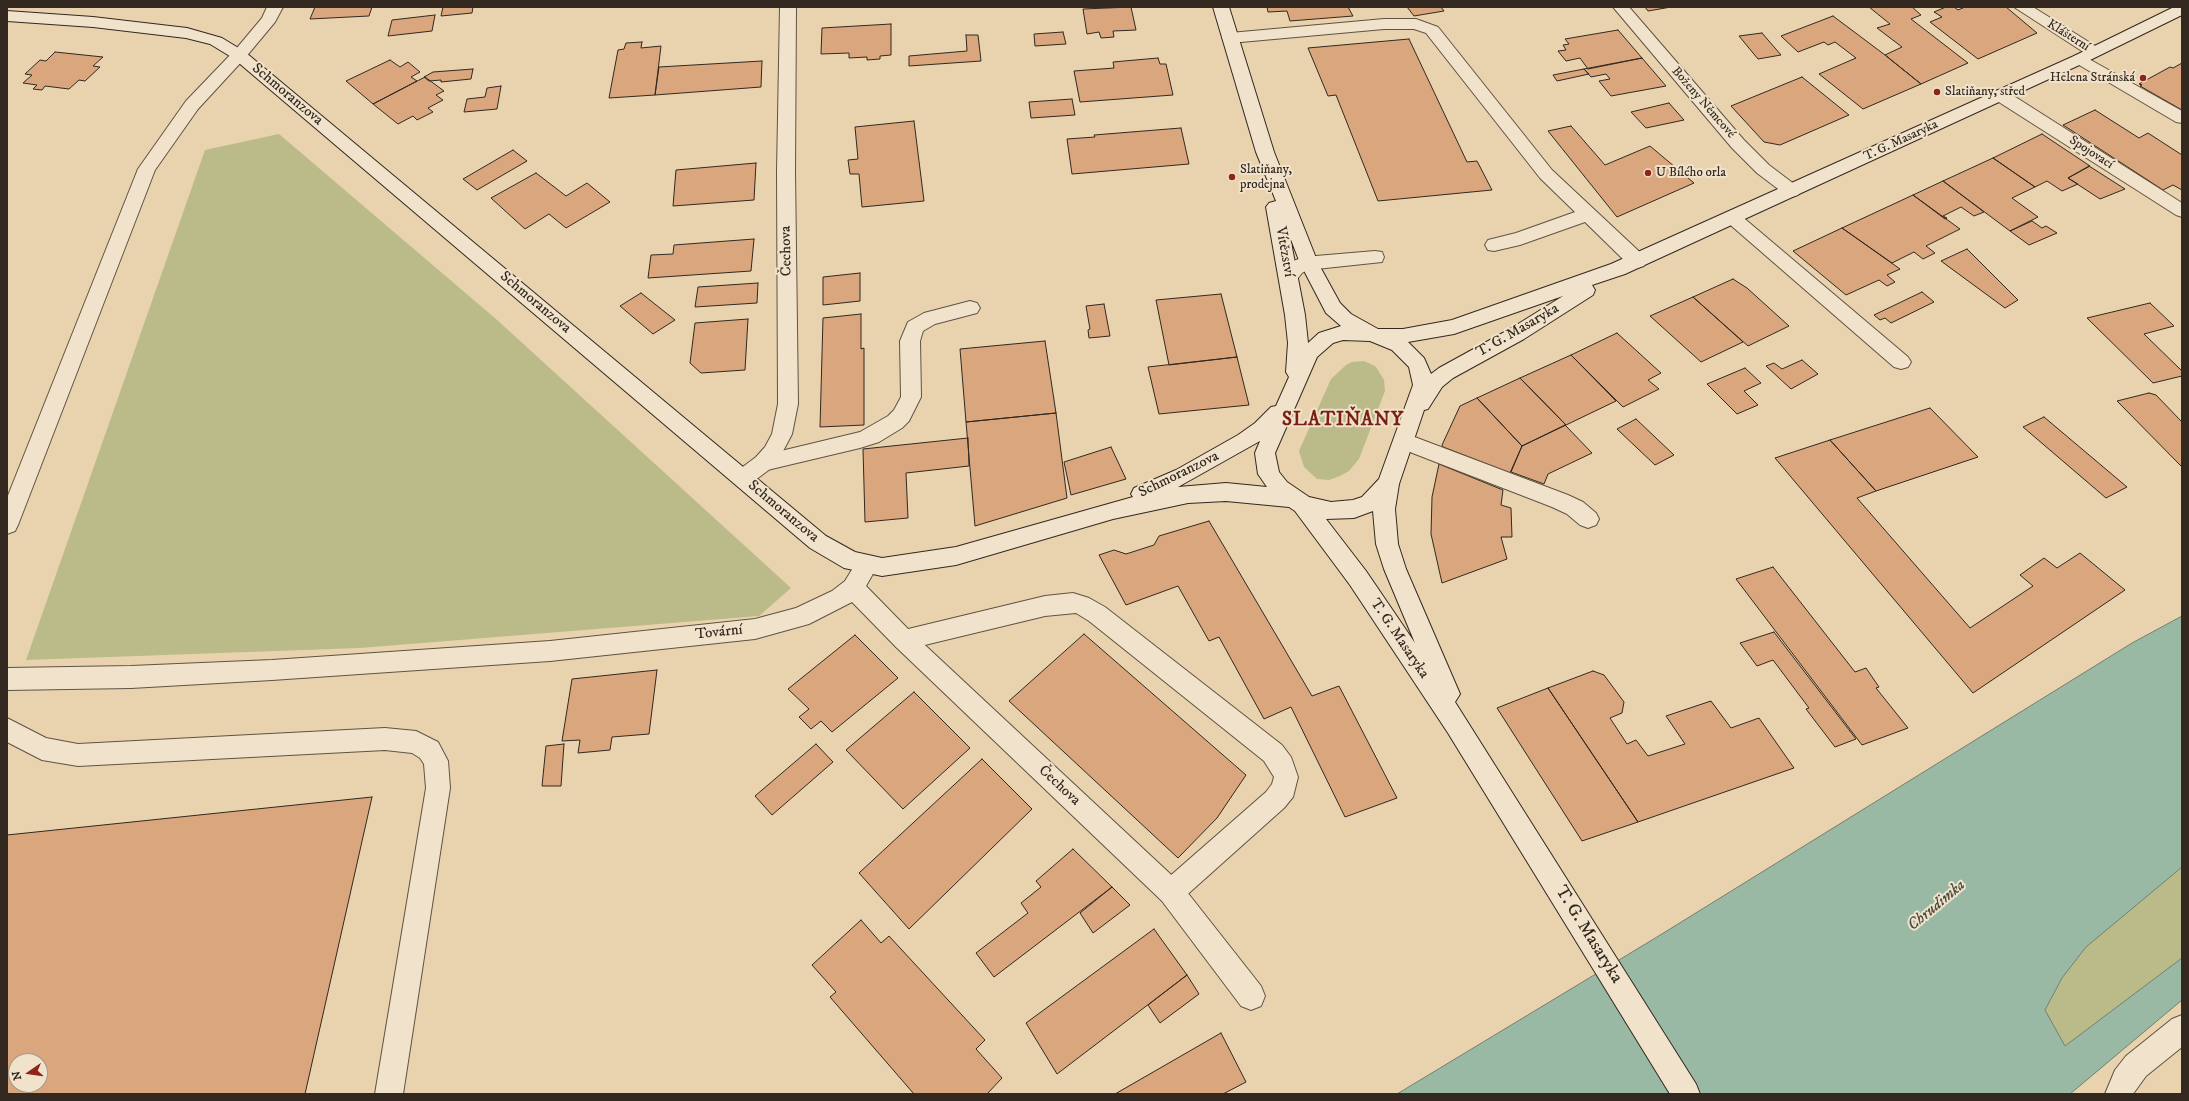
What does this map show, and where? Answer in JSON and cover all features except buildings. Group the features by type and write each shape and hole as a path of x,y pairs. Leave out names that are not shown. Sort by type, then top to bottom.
{"street":[{"path":"7,525 148,169 188,110 239,55 269,19 275,7"},
{"name":"Čechova","path":"743,478 764,463 772,453 782,434 788,404 786,170 788,7"},
{"name":"Vítězství","path":"1221,7 1269,175 1288,277 1298,343 1294,383"},
{"name":"Boženy Němcové","path":"1621,7 1738,144 1792,191"},
{"name":"Klášterní","path":"2022,7 2087,56 2182,118"},
{"name":"T. G. Masaryka","path":"1686,1094 1490,777 1358,578 1297,502 1272,480 1266,466 1265,453 1305,358 1320,342 1343,333 1403,336 1454,327 1618,269 2087,56 2182,9"},
{"name":"Schmoranzova","path":"7,16 93,22 186,33 216,41 239,55 818,542 835,554 867,565 882,567 906,565 956,556 1061,524 1132,505 1205,492 1297,502"},
{"path":"1230,38 1384,24 1401,23 1425,26 1438,35 1546,174 1637,261"},
{"name":"Spojovací","path":"2000,96 2182,211"},
{"name":"Vítězství","path":"1255,122 1270,167 1309,264 1333,308 1344,319 1374,335"},
{"path":"1494,245 1520,240 1588,214"},
{"path":"1733,218 1901,362"},
{"path":"1288,277 1295,268 1309,264 1375,257"},
{"name":"T. G. Masaryka","path":"1412,418 1435,382 1446,373 1517,334 1618,269"},
{"path":"764,463 860,440 872,436 895,422 902,415 911,397 910,341 915,327 927,319 970,308"},
{"name":"T. G. Masaryka","path":"1374,335 1399,345 1414,360 1420,370 1423,385 1388,484 1384,508 1385,528 1390,555 1448,694 1490,777"},
{"name":"Schmoranzova","path":"1061,524 1147,492 1215,459 1262,429 1285,404"},
{"path":"1404,441 1560,501 1575,508 1588,519"},
{"name":"T. G. Masaryka","path":"1297,502 1331,511 1354,509 1370,503 1388,484"},
{"name":"Tovární","path":"7,679 131,677 272,670 550,651 755,629 801,617 821,608 853,588 867,565"},
{"name":"Čechova","path":"853,588 904,640 1171,892 1251,996"},
{"path":"904,640 1045,606 1073,603 1081,605 1097,614 1273,753 1282,765 1286,777 1284,789 1275,800 1171,892"},
{"path":"7,729 42,749 78,755 385,739 416,742 429,750 436,761 438,788 390,1094"},
{"path":"2119,1094 2125,1080 2136,1066 2182,1029"}],"green space":[{"path":"279,134 496,319 791,588 759,616 360,648 26,660 205,150"},
{"path":"1364,361 1375,366 1378,370 1384,380 1385,391 1359,459 1349,471 1340,476 1329,480 1317,479 1304,467 1299,451 1331,379 1346,365 1352,362"},
{"path":"2182,867 2182,958 2065,1046 2045,1010 2062,978 2086,947"}],"water":[{"name":"Chrudimka","path":"2182,616 2182,867 2086,947 2062,978 2045,1010 2065,1046 2182,958 2182,1000 2070,1094 1397,1094 1657,937 2132,643"}],"place":[{"name":"Helena Stránská","path":"2143,78"},
{"name":"Slatiňany, střed","path":"1937,92"},
{"name":"U Bílého orla","path":"1648,173"},
{"name":"Slatiňany, prodejna","path":"1232,177"}],"district":[{"name":"SLATIŇANY","path":"1343,421"}]}
